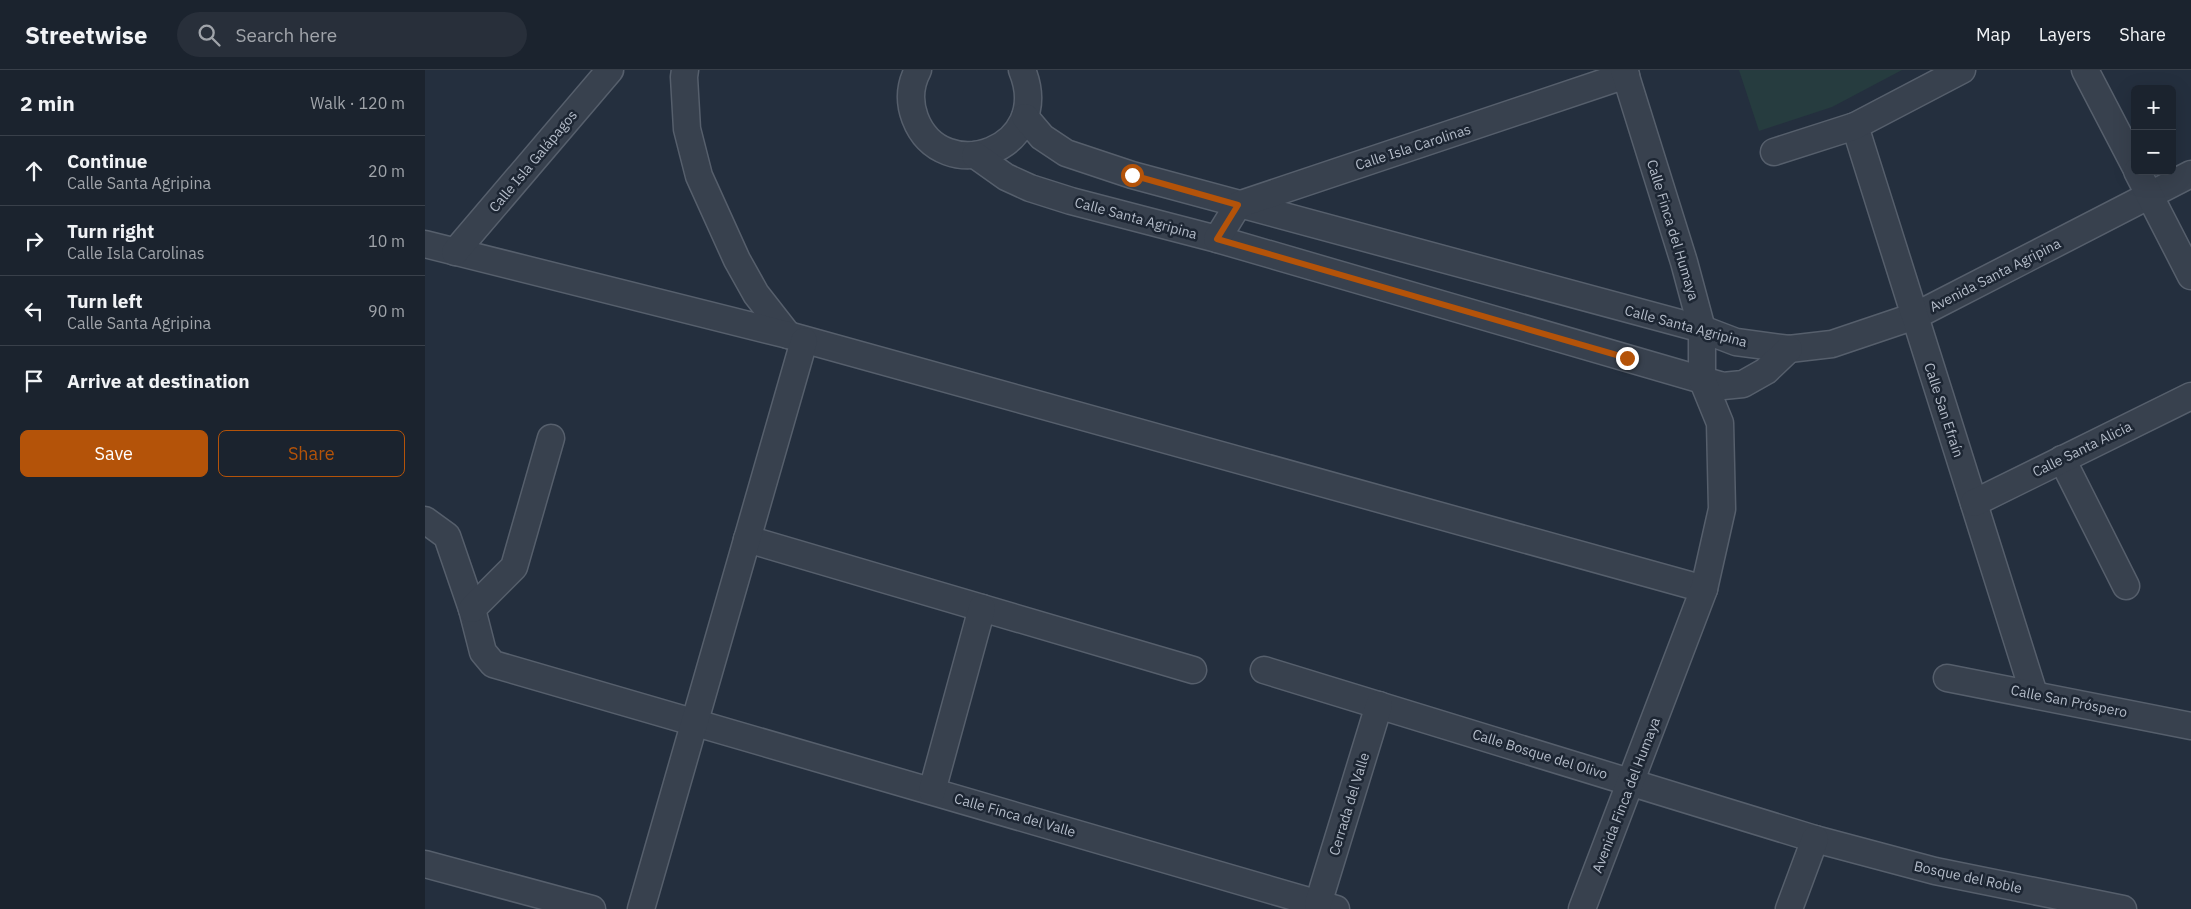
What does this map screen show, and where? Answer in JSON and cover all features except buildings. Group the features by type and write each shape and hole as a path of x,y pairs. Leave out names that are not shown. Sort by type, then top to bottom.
{"street":[{"name":"Calle Isla Galápagos","path":"455,252 610,70"},
{"path":"685,70 687,129 699,176 737,260 756,294 796,338"},
{"path":"918,70 914,77 911,94 912,110 918,126 929,139 942,149 958,154 975,155 991,152 1006,143 1017,131 1025,116 1029,100 1027,84 1022,70"},
{"path":"1774,152 1855,126 1961,70"},
{"path":"2085,70 2131,158"},
{"name":"Calle Isla Carolinas","path":"1238,205 1625,73"},
{"name":"Calle Finca del Humaya","path":"1625,73 1684,262 1702,330 1702,379 1720,423 1722,509 1704,588 1669,681"},
{"name":"Calle Santa Agripina","path":"1025,116 1042,137 1066,153 1132,175 1702,330 1736,342 1789,348"},
{"name":"Calle San Efraín","path":"1855,126 2034,694"},
{"name":"Calle Santa Agripina","path":"975,155 1006,177 1030,188 1217,239 1723,386 1743,384 1766,371 1789,348"},
{"name":"Avenida Santa Agripina","path":"1789,348 1832,344 1915,316 2191,174"},
{"path":"2139,175 2191,276"},
{"path":"1217,239 1238,205"},
{"path":"425,244 796,338 1704,588"},
{"path":"641,909 747,539 796,338"},
{"path":"1720,423 1743,384"},
{"name":"Calle Santa Alicia","path":"1974,503 2191,396"},
{"path":"472,609 514,568 551,438"},
{"path":"2062,459 2126,586"},
{"name":"Calle Finca del Valle","path":"425,520 447,536 472,609 483,652 493,664 1327,906"},
{"path":"747,539 1193,670"},
{"path":"932,791 982,608"},
{"name":"Calle Bosque del Olivo","path":"1264,670 1815,838"},
{"name":"Calle San Próspero","path":"1947,678 2191,726"},
{"name":"Avenida Finca del Humaya","path":"1582,909 1669,681"},
{"name":"Cerrada del Valle","path":"1327,906 1379,705"},
{"path":"1789,909 1815,838"},
{"name":"Bosque del Roble","path":"1815,838 1935,871 2123,909"},
{"path":"425,864 593,909"}],"green space":[{"path":"1739,70 1902,70 1832,107 1759,131"}],"route":[{"path":"1132,175 1238,205 1217,239 1627,358"}]}
